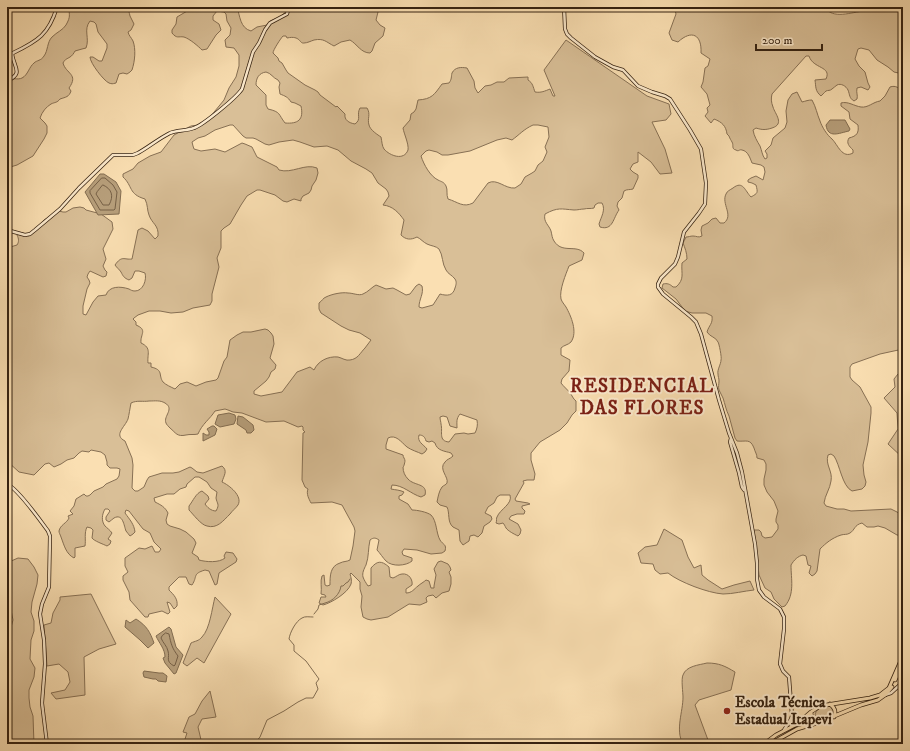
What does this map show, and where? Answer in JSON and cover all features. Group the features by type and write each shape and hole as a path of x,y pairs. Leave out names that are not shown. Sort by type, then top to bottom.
{"main road":[{"path":"764,744 791,728 820,706 855,701 880,695 889,688 903,656"},
{"path":"770,744 797,729 834,717 860,705 878,700 892,688 903,663"},
{"path":"830,704 836,711 834,717"},
{"path":"811,712 814,720 820,722"}],"street":[{"path":"7,81 16,76 17,72 12,54 29,45 46,32 57,7"},
{"path":"7,230 25,235 30,234 60,209 113,155 133,155 170,133 196,128 205,121 241,91 253,52 265,30 270,23 287,14 289,7"},
{"path":"564,7 565,29 567,34 600,60 613,67 623,70 638,86 665,96 670,100 701,149 706,183 705,204 684,232 675,264 661,278 658,287 663,294 696,322 701,334 730,437 742,487 745,491 755,544 759,590 764,597 780,609 784,618 780,664 783,671 789,677 792,718 783,732"},
{"path":"7,484 11,486 26,503 50,536 49,587 42,604 40,614 44,640 45,673 42,703 47,744"},
{"path":"885,695 891,693 903,682"},
{"path":"894,684 898,686"},
{"path":"792,718 796,721 801,721"}],"shaded area":[{"path":"69,7 126,7 134,24 128,32 135,48 132,70 127,74 119,74 116,83 114,84 107,82 101,75 92,63 90,57 102,61 107,44 98,32 96,24 90,21 87,28 86,48 75,51 63,63 71,74 73,80 69,88 71,91 70,93 57,102 52,103 44,110 40,118 47,126 47,133 33,156 17,165 7,168 7,78 22,78 36,61 43,58 50,39 68,22"},
{"path":"194,7 237,7 243,24 251,31 257,27 267,25 270,21 280,17 291,7 376,7 378,12 376,20 385,28 383,36 375,43 370,53 362,50 350,40 341,42 334,46 323,40 314,40 302,43 295,38 287,38 286,36 283,36 273,53 288,73 318,92 336,107 337,106 345,114 346,120 349,122 355,124 359,119 360,108 367,108 369,112 369,123 371,129 381,137 384,149 390,154 397,156 403,155 408,150 403,128 410,120 411,114 416,109 418,100 430,97 435,94 442,84 449,83 453,71 456,69 467,68 478,93 485,86 497,82 504,82 509,78 528,77 528,80 532,84 535,92 550,89 553,96 555,96 544,70 566,40 647,96 669,104 671,114 666,120 652,122 665,149 672,173 660,174 651,162 638,152 638,162 633,164 630,169 638,175 638,178 633,189 624,191 622,198 618,202 617,206 619,210 608,227 600,227 599,224 603,211 602,203 598,203 594,208 574,210 560,209 553,210 545,214 545,221 551,231 553,240 557,245 565,248 581,250 584,253 582,260 569,266 561,291 561,300 572,319 574,334 571,342 561,348 561,355 570,360 569,371 562,379 561,383 576,401 576,411 560,430 540,442 531,453 531,460 535,474 534,480 523,481 524,483 515,499 516,501 530,504 522,506 525,511 524,514 511,516 509,519 518,524 521,530 520,534 518,536 510,531 503,523 496,523 497,517 510,501 510,495 500,495 494,503 488,507 485,513 491,516 492,519 484,526 482,533 478,537 474,535 470,536 469,541 463,545 460,541 459,530 453,527 450,523 447,507 440,505 437,502 442,487 447,483 443,465 453,456 451,453 439,449 432,441 426,441 422,435 419,435 419,439 427,449 422,454 409,448 394,437 388,438 386,449 403,455 405,461 403,471 405,475 411,481 424,488 425,495 421,497 396,485 392,485 391,489 404,492 399,496 399,499 408,504 412,510 422,511 431,515 441,542 445,546 445,551 442,553 431,554 417,550 404,549 402,552 403,555 412,558 412,561 406,564 395,565 385,560 377,550 379,540 373,538 370,540 368,559 363,572 363,577 368,586 371,585 371,568 379,562 384,563 389,567 390,577 393,578 400,574 404,574 410,577 412,585 406,589 406,593 408,593 413,591 426,580 429,581 431,588 434,588 436,575 434,569 438,562 441,561 448,564 451,570 449,572 451,584 449,591 442,593 436,598 433,595 428,596 426,598 427,602 420,605 409,604 388,617 371,620 367,619 363,617 361,607 362,596 360,582 351,573 351,584 346,591 330,602 323,605 319,603 321,597 326,597 325,595 321,594 322,576 324,575 325,585 330,585 332,569 334,566 341,562 350,560 355,531 342,505 332,502 311,503 307,491 308,489 305,487 302,480 303,433 305,432 302,426 298,427 284,421 266,422 242,413 225,409 215,411 198,434 179,435 175,433 166,423 169,408 165,403 161,401 138,401 131,403 128,419 121,431 120,436 125,441 132,458 132,488 135,491 138,491 144,487 149,477 162,473 179,472 190,467 197,472 203,473 222,466 225,471 222,482 234,491 239,498 238,505 222,522 211,527 202,524 189,510 189,506 195,497 202,491 208,496 209,499 205,504 211,510 216,511 218,507 216,498 217,492 211,488 207,482 199,477 195,477 187,484 186,487 180,489 174,494 167,494 154,498 155,502 163,506 168,513 166,520 167,524 186,532 194,539 196,543 192,553 198,557 199,560 209,562 219,561 225,558 224,556 226,552 233,553 237,559 236,562 219,573 217,584 215,585 209,571 205,570 197,574 192,585 189,584 186,577 179,577 169,587 169,590 176,599 177,606 174,609 170,603 167,602 170,612 168,614 162,611 149,614 148,617 145,617 130,600 129,592 123,580 123,576 128,572 125,566 125,558 139,548 145,549 152,546 155,552 159,552 161,549 154,542 150,533 143,529 129,511 126,510 125,513 134,527 135,532 133,534 130,536 126,531 123,521 119,517 114,518 109,522 106,520 106,517 110,511 105,509 102,520 105,526 112,533 108,539 111,541 110,544 107,546 93,539 93,530 87,527 85,546 75,548 74,558 67,552 59,532 61,527 68,520 68,516 73,514 70,511 74,506 76,499 84,494 88,496 94,491 117,479 120,469 110,468 107,465 105,455 101,452 91,450 89,452 82,451 74,458 54,467 49,463 45,464 34,475 19,472 7,461 7,248 17,245 17,235 23,233 29,236 44,220 59,211 66,212 73,208 84,208 86,210 101,214 112,222 113,229 103,249 106,259 103,266 107,272 106,276 103,277 90,271 88,274 87,277 90,283 83,306 83,314 86,315 98,296 106,295 112,288 122,287 132,291 138,291 145,282 145,273 135,271 132,278 129,280 124,277 115,265 121,259 132,259 138,230 142,228 148,231 155,239 158,236 158,232 149,215 145,199 133,192 123,177 123,174 133,169 138,163 150,156 161,152 174,135 191,126 198,125 210,117 224,100 236,77 239,66 239,55 234,48 226,47 225,40 230,35 231,28 227,21 226,14 224,12 217,11 213,16 213,20 219,24 221,30 207,49 202,50 189,39 184,37 176,37 172,33 177,17","holes":["266,72 271,74 280,83 280,94 289,99 291,102 301,106 302,115 297,122 285,123 277,112 268,109 266,105 266,95 256,85 258,76 261,73","233,125 246,138 253,138 269,145 293,140 314,147 327,146 338,150 351,161 372,173 378,183 388,192 389,196 383,205 393,208 404,220 401,235 409,239 417,237 427,244 439,249 445,268 456,281 456,286 453,293 447,295 440,294 433,305 422,308 419,307 422,294 422,286 419,284 410,294 406,295 393,288 386,289 376,285 361,295 343,293 325,297 319,303 321,313 341,326 360,333 371,340 359,356 353,359 347,360 338,357 331,357 321,362 314,370 310,367 297,372 282,392 261,396 254,394 254,391 266,381 271,372 275,369 276,365 270,358 274,344 273,336 268,330 265,329 243,332 230,340 227,357 216,380 196,386 187,382 180,384 175,389 163,382 159,371 151,367 151,363 148,363 148,349 141,343 143,331 136,325 136,322 133,319 138,315 149,311 171,313 183,312 193,308 210,305 219,267 217,258 221,248 221,231 230,224 247,196 257,190 260,190 275,195 283,201 287,202 294,199 301,201 303,196 311,190 318,173 317,168 312,167 303,167 289,171 279,170 277,167 257,157 252,147 242,143 225,152 215,149 201,151 194,149 192,142 215,130","533,125 548,127 549,137 545,147 547,152 543,161 538,165 535,171 525,177 521,184 515,188 495,182 488,183 473,203 466,205 448,199 445,185 430,173 421,156 429,150 442,155 470,151 497,140 506,138 512,140","460,414 477,420 475,433 455,434 449,442 443,440 440,417 447,417 450,426 457,428"]},
{"path":"675,7 755,7 781,9 787,7 825,7 832,13 843,14 876,9 878,7 903,7 903,74 894,72 877,60 869,50 861,48 858,49 855,59 865,72 870,87 868,90 861,87 857,88 857,99 854,101 850,98 846,87 839,84 826,91 821,96 817,91 815,80 826,79 826,72 814,63 809,56 806,56 772,94 771,99 779,121 778,124 770,129 764,130 756,128 753,130 765,159 767,158 767,154 765,151 771,145 773,138 785,128 787,122 786,111 788,100 792,94 797,92 802,102 812,100 825,131 843,153 853,153 853,150 848,144 848,140 857,134 858,125 850,119 849,112 841,106 841,103 864,107 880,101 892,86 899,88 903,92 903,349 880,354 852,364 850,367 850,377 860,387 871,407 868,442 863,465 866,482 862,489 852,491 843,480 834,456 831,454 828,455 827,462 831,477 824,503 826,506 851,511 891,509 903,516 903,536 897,535 878,526 867,527 862,523 859,524 850,533 835,538 820,549 817,571 812,576 809,573 811,566 808,565 806,556 799,556 791,565 792,581 790,596 785,606 782,607 774,599 771,592 765,588 759,575 754,530 759,530 765,538 772,537 778,529 776,519 778,511 774,501 764,485 766,464 764,460 757,458 751,443 747,441 737,441 735,438 723,398 719,391 718,372 721,362 721,354 717,340 707,332 712,316 706,313 692,313 685,311 676,299 662,288 663,284 676,287 681,281 682,263 687,259 683,243 686,237 702,236 702,226 712,219 716,218 720,223 724,223 728,216 725,202 727,192 739,185 744,187 751,197 756,194 757,190 756,185 748,182 748,180 756,176 763,180 765,172 764,167 752,163 746,152 741,150 737,151 734,149 725,127 719,121 714,119 711,123 705,116 708,112 707,108 710,105 707,94 701,87 705,68 708,66 710,59 701,53 700,42 695,36 688,36 678,42 672,40 669,33 676,14"},
{"path":"903,373 903,458 888,444 898,429 897,413 884,398 895,387 894,379 898,374"},
{"path":"664,529 682,540 694,568 701,565 702,575 708,580 722,589 750,581 754,590 727,594 710,592 686,583 668,573 660,574 655,570 653,564 641,563 638,553 645,547 657,545"},
{"path":"18,558 28,559 38,575 31,612 34,621 34,631 31,640 30,659 35,668 34,677 29,690 30,707 33,716 34,744 7,744 7,642 13,620 11,610 7,608 7,565 9,562"},
{"path":"91,594 116,644 99,649 84,657 85,695 56,699 51,693 65,690 70,682 68,672 59,664 47,666 44,625 51,623 53,613 60,600 60,597"},
{"path":"215,597 231,614 204,663 197,658 187,666 183,663 191,643 200,639 205,633 209,624"},
{"path":"707,663 722,665 735,672 731,690 699,700 695,705 708,740 713,744 683,744 679,727 683,703 682,677 690,668"},
{"path":"210,691 216,717 202,719 198,727 202,744 178,744 180,740 184,742 187,733 183,732 189,717 195,714 202,701"},
{"path":"831,706 834,711 831,714 823,718 816,718 815,714 820,708"}],"water":[{"path":"830,120 845,120 850,129 849,131 832,134 827,129 826,125"},
{"path":"100,174 104,174 116,182 121,191 119,214 98,215 85,192"},
{"path":"229,413 235,415 236,419 234,424 220,427 215,424 218,415"},
{"path":"238,416 243,417 253,425 254,430 251,433 247,433 246,430 237,424"},
{"path":"212,426 217,429 215,435 203,441 203,433 209,435 207,429"},
{"path":"136,619 145,627 153,639 154,643 148,648 125,627 126,620 130,623"},
{"path":"169,627 171,629 176,647 183,655 176,673 174,674 165,663 163,658 165,657 164,651 156,636"},
{"path":"144,671 163,673 167,676 166,682 144,677"}],"waterway":[{"path":"314,614 319,605 333,599 338,594 341,586 343,586 350,579"},
{"path":"254,744 260,737 267,720 306,698 313,698 318,689 316,683 319,679 306,661 294,651 294,645 289,639 294,627 300,619 304,617 313,617"}],"railway":[{"path":"892,744 903,737"}],"place":[{"name":"Escola Técnica Estadual Itapevi","path":"727,711"}],"district":[{"name":"RESIDENCIAL DAS FLORES","path":"642,397"}]}
